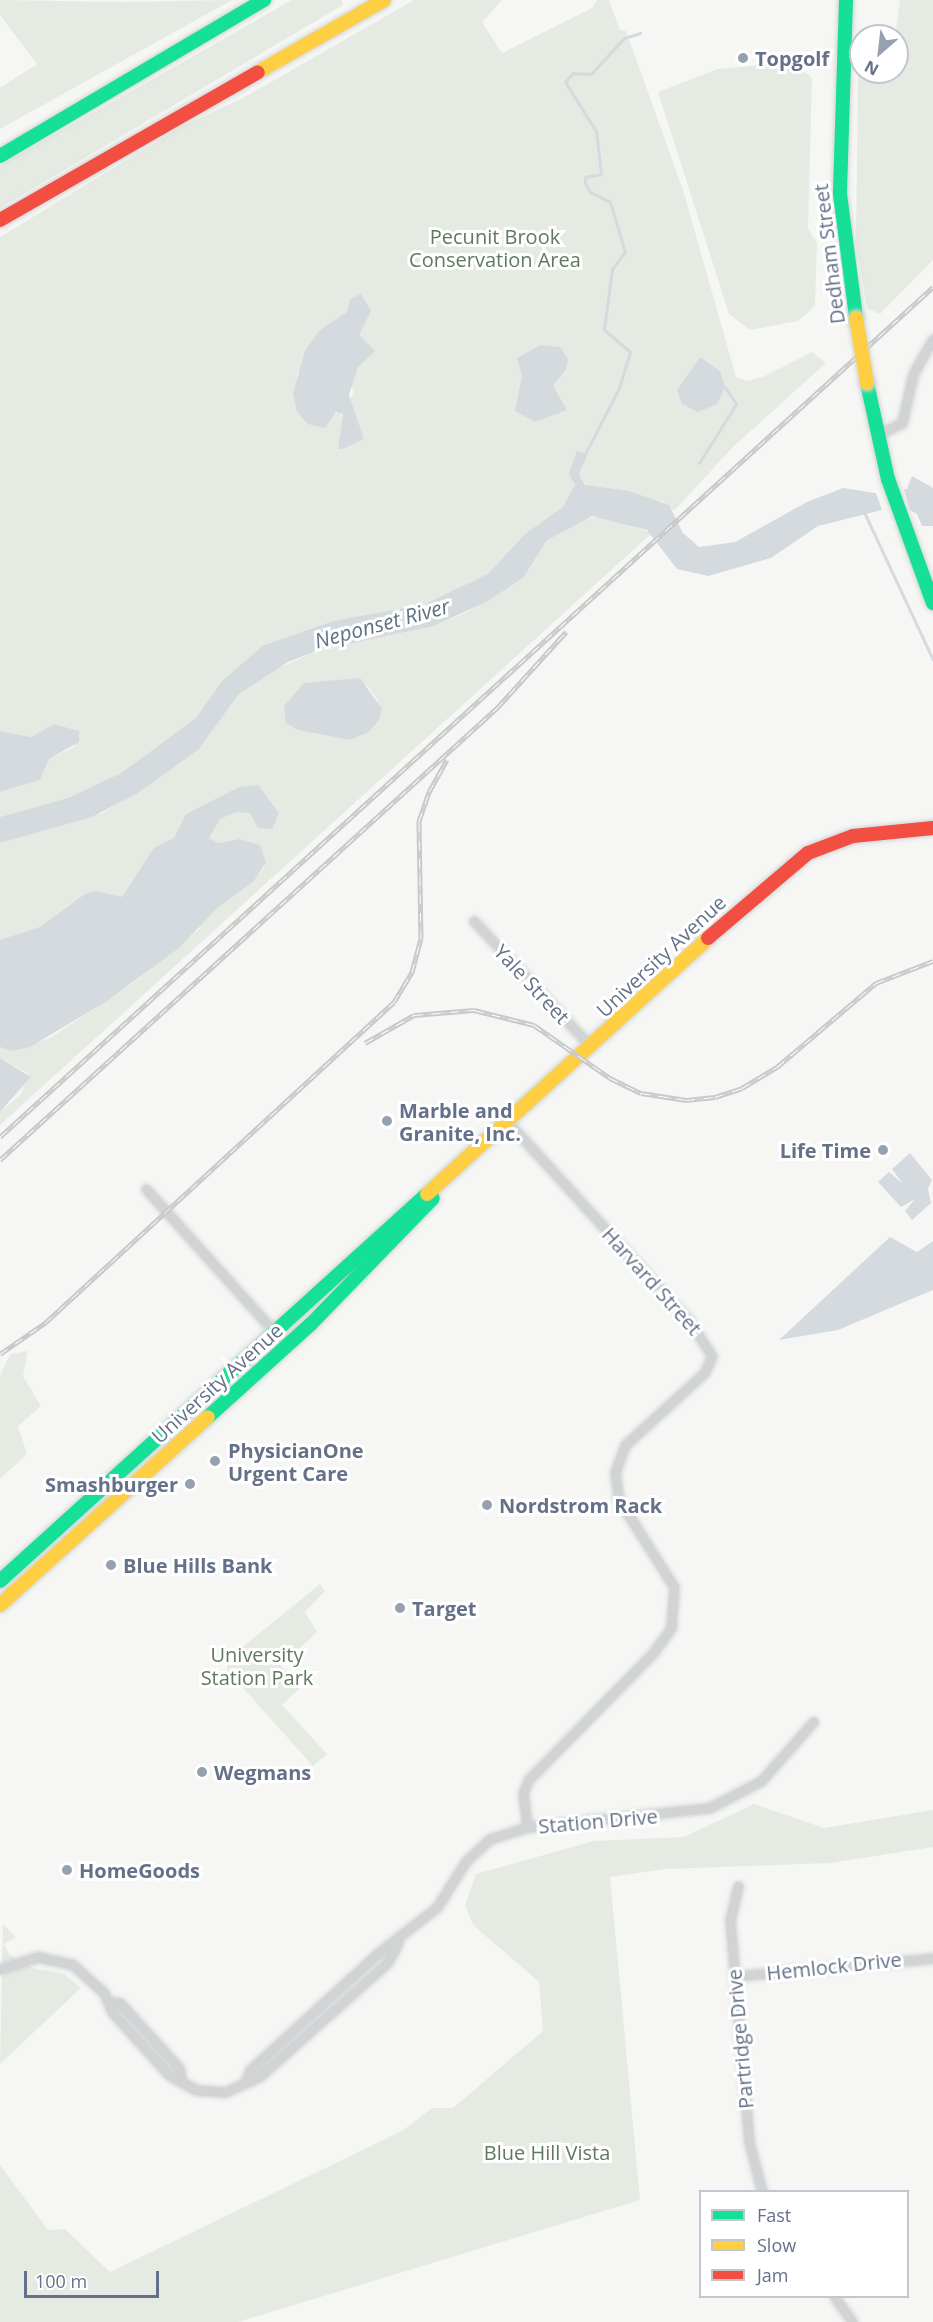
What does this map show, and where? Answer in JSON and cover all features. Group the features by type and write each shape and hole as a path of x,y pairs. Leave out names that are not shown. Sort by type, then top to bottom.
{"main road":[{"path":"0,156 264,0"},
{"path":"0,220 384,0"},
{"name":"Dedham Street","path":"846,0 840,189 856,318 877,435 888,479 933,603"},
{"name":"University Avenue","path":"0,1581 449,1178 794,862 853,836 933,828"},
{"name":"University Avenue","path":"0,1605 287,1346 409,1226 449,1178"}],"street":[{"path":"877,435 902,423 913,374 933,339"},
{"name":"Yale Street","path":"474,921 591,1047"},
{"name":"Harvard Street","path":"508,1122 690,1322 706,1341 712,1359 705,1372 625,1445 615,1473 619,1500 674,1587 671,1628 652,1654 529,1779 524,1793 527,1827"},
{"path":"146,1189 287,1346"},
{"name":"Station Drive","path":"0,1969 38,1957 63,1961 81,1970 112,2002 112,2012 169,2075 181,2078 207,2092 225,2092 246,2081 250,2070 378,1953 399,1941 437,1907 476,1849 499,1834 527,1827 709,1808 761,1781 813,1722"},
{"name":"Partridge Drive","path":"738,1886 730,1920 749,2142 761,2190"},
{"name":"Hemlock Drive","path":"736,1976 933,1958"},
{"path":"835,2298 852,2322"}],"green space":[{"path":"0,0 121,2 232,0 0,129 0,88 37,64 0,15"},
{"path":"292,0 342,0 343,5 0,208 0,166"},
{"name":"Pecunit Brook Conservation Area","path":"414,0 502,0 482,22 502,53 592,8 597,0 609,0 620,30 626,31 684,193 736,377 747,381 765,376 812,352 826,363 733,447 674,511 663,502 588,488 579,474 588,454 574,458 575,508 513,566 425,604 333,621 262,646 221,682 196,718 121,773 68,798 0,817 0,792 40,780 49,759 74,747 79,731 54,724 31,737 0,731 0,237 181,127 245,97","holes":["317,335 354,391 348,404 364,439 343,449 338,448 344,420 340,412 308,423 297,412 297,375"]},
{"path":"900,0 933,0 933,260 880,314 867,308 856,242 858,84 909,84 909,24 897,24"},
{"path":"772,64 799,68 812,78 808,229 817,243 815,306 798,321 750,330 729,314 658,92 718,69"},
{"path":"601,516 652,533 0,1125 0,1112 21,1094 29,1074 0,1058 0,1047 11,1051 50,1038 133,983 202,927 0,993 0,843 103,813 199,749 239,694 270,672 319,650 434,626 465,613 518,582 546,541 585,519","holes":["367,685 378,701 350,740 298,730","239,839 260,845 264,867 254,881 218,843"]},
{"path":"28,1351 23,1376 41,1406 18,1426 27,1454 0,1479 0,1376 10,1354"},
{"name":"University Station Park","path":"320,1584 325,1591 305,1612 317,1632 281,1666 300,1688 282,1705 327,1754 313,1766 227,1670 229,1658"},
{"name":"Blue Hill Vista","path":"754,1804 824,1828 933,1810 933,1847 830,1863 666,1869 610,1877 640,2200 238,2322 0,2322 0,2165 48,2230 65,2229 110,2272 402,2131 432,2108 453,2108 543,2031 539,1982 474,1926 465,1906 476,1874 594,1841 684,1837"},
{"path":"3,1924 16,1937 4,1944 9,1954 33,1968 64,1974 81,1988 0,2064"}],"water":[{"path":"361,294 371,311 359,335 375,351 358,367 349,395 364,439 338,449 343,414 336,412 325,428 308,424 297,412 293,393 305,351 320,330 347,312 350,299"},
{"path":"541,345 560,347 568,359 566,369 553,386 567,410 535,422 515,411 522,376 517,358"},
{"path":"700,357 720,371 725,387 717,404 698,412 682,404 677,390"},
{"name":"Neponset River","path":"577,451 588,454 579,474 585,485 629,491 669,505 683,533 699,547 735,542 807,502 843,488 875,493 907,489 912,476 933,488 933,526 922,526 917,514 908,509 886,509 818,526 771,558 708,576 677,569 647,530 592,516 546,541 523,578 488,601 434,626 319,650 288,662 239,694 199,749 138,793 92,817 0,843 0,817 68,798 121,773 196,718 221,682 262,646 333,621 425,604 488,574 525,534 563,507 575,485 569,474"},
{"path":"360,678 382,709 379,720 369,732 350,740 298,730 286,723 284,706 304,683"},
{"path":"54,724 79,731 79,742 49,759 40,780 0,792 0,731 31,737"},
{"path":"258,785 279,813 272,829 258,828 250,813 236,812 220,819 209,838 218,843 239,839 260,845 266,862 254,881 217,908 179,948 107,1001 30,1047 11,1051 0,1047 0,940 40,927 85,894 96,891 122,897 154,848 174,838 186,814 239,787"},
{"path":"0,1058 31,1077 0,1112"},
{"path":"910,1153 932,1180 928,1189 931,1203 912,1220 905,1211 915,1199 901,1207 878,1182 889,1172 903,1184 892,1169"},
{"path":"890,1237 917,1252 933,1241 933,1290 838,1330 779,1340"}],"pier":[{"path":"903,486 911,514 883,513 875,490"}],"waterway":[{"path":"585,454 619,388 630,352 604,329 612,269 625,252 610,202 590,192 585,183 585,177 601,174 596,131 565,82 573,73 591,74 624,38 640,33"},
{"path":"699,463 736,404 725,387"},
{"path":"864,512 933,660"}],"railway":[{"path":"0,1137 933,287"},
{"path":"0,1160 497,708 566,632"},
{"path":"0,1354 45,1323 394,1002 412,972 421,939 419,821 429,792 447,760"},
{"path":"365,1043 414,1015 474,1010 534,1025 610,1078 641,1093 686,1100 715,1097 742,1088 777,1067 876,983 933,961"}],"traffic: fast":[{"path":"0,156 264,0"},
{"path":"846,0 840,194 856,318"},
{"path":"867,383 888,479 933,603"},
{"path":"0,1581 427,1194"},
{"path":"208,1417 311,1324 433,1198"}],"traffic: slow":[{"path":"258,72 384,0"},
{"path":"856,318 867,383"},
{"path":"427,1194 708,938"},
{"path":"0,1605 208,1417"}],"traffic: jam":[{"path":"0,220 258,72"},
{"path":"708,938 808,853 853,836 933,828"}],"place":[{"name":"Topgolf","path":"743,58"},
{"name":"Marble and Granite, Inc.","path":"387,1121"},
{"name":"Life Time","path":"883,1150"},
{"name":"PhysicianOne Urgent Care","path":"215,1461"},
{"name":"Smashburger","path":"190,1484"},
{"name":"Nordstrom Rack","path":"487,1505"},
{"name":"Blue Hills Bank","path":"111,1565"},
{"name":"Target","path":"400,1608"},
{"name":"Wegmans","path":"202,1772"},
{"name":"HomeGoods","path":"67,1870"}]}
